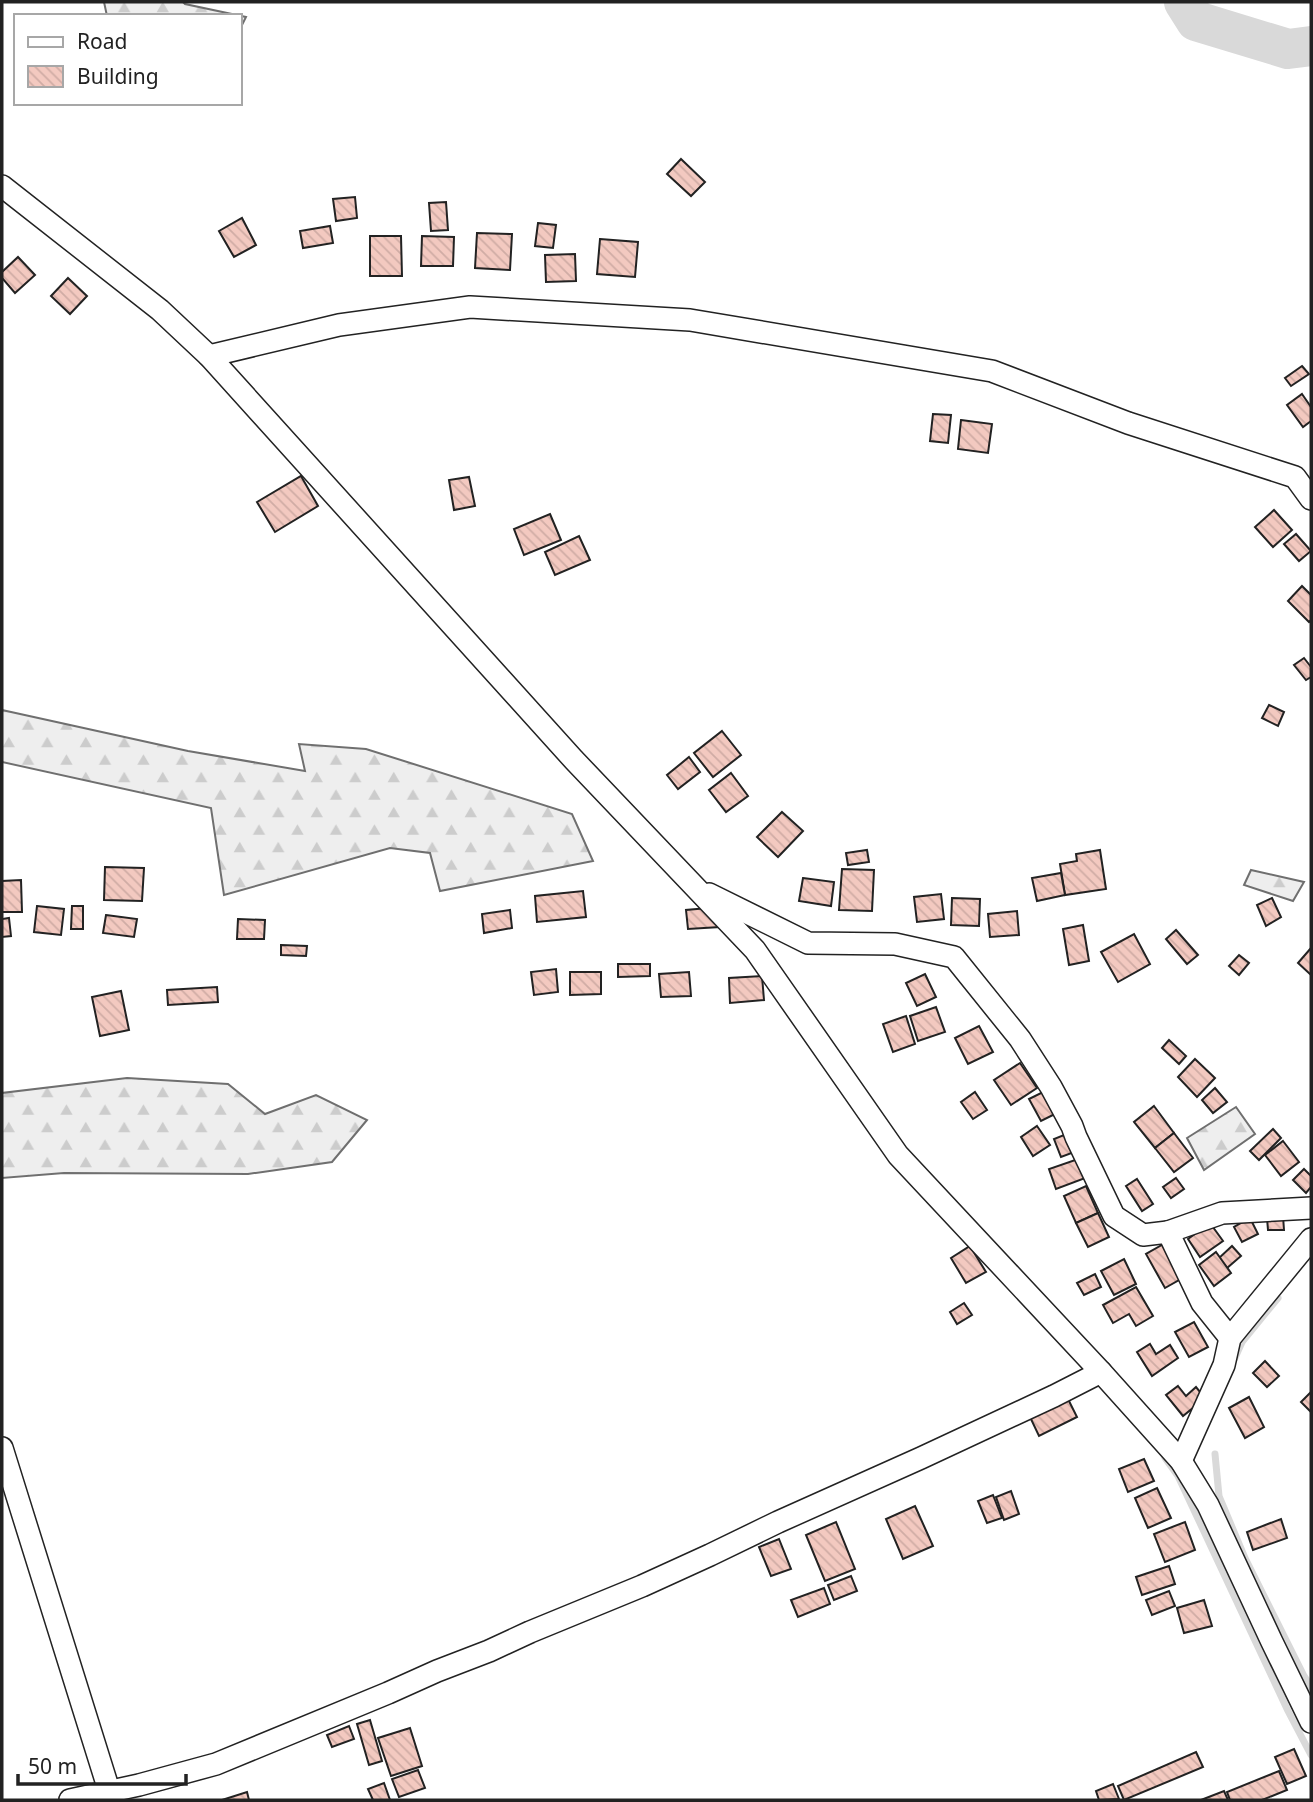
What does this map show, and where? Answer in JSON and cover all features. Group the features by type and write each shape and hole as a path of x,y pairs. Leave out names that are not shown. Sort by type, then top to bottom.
{"street":[{"path":"2,186 160,310 209,356 574,760 755,950 898,1155 1181,1461 1208,1505 1308,1707"},
{"path":"209,356 339,325 470,307 690,320 992,372 1128,423 1295,477 1311,499"},
{"path":"695,887 808,943 895,944 954,957 1020,1039 1051,1087 1114,1216 1143,1235 1168,1232 1222,1213 1311,1208"},
{"path":"1168,1232 1202,1303 1230,1338"},
{"path":"1181,1461 1224,1366 1230,1338 1311,1239"},
{"path":"70,1800 110,1796 216,1764 489,1651 699,1560 1101,1372"},
{"path":"2,1448 110,1796"}],"green space":[{"path":"104,2 183,2 232,14 107,14"},
{"path":"2,710 188,751 305,771 299,744 366,749 572,814 593,861 440,891 430,853 390,848 224,895 211,808 2,762"},
{"path":"1251,870 1304,882 1293,901 1244,885"},
{"path":"127,1078 228,1084 265,1114 316,1095 367,1120 332,1162 248,1174 64,1173 2,1178 2,1093"},
{"path":"1236,1107 1255,1134 1204,1170 1187,1138"}],"building":[{"path":"681,159 705,182 691,196 667,174"},
{"path":"355,197 357,218 336,221 333,199"},
{"path":"446,202 448,230 431,231 429,203"},
{"path":"242,218 256,245 234,257 219,231"},
{"path":"538,223 556,225 553,248 535,246"},
{"path":"330,226 333,243 303,248 300,231"},
{"path":"477,233 512,234 510,270 475,268"},
{"path":"370,236 401,236 402,276 370,276"},
{"path":"422,236 454,237 453,266 421,266"},
{"path":"600,239 638,242 635,277 597,274"},
{"path":"575,254 576,281 546,282 545,255"},
{"path":"18,257 35,275 15,293 2,278 2,272"},
{"path":"68,278 87,296 70,314 51,296"},
{"path":"1302,366 1309,374 1291,386 1285,378"},
{"path":"1302,394 1311,407 1311,421 1303,427 1287,405"},
{"path":"933,414 951,415 948,443 930,441"},
{"path":"961,420 992,424 988,453 958,449"},
{"path":"301,476 318,506 275,532 257,502"},
{"path":"469,477 475,506 454,510 449,480"},
{"path":"1274,510 1292,530 1273,547 1255,527"},
{"path":"550,514 561,540 524,555 514,529"},
{"path":"1296,534 1311,551 1299,561 1284,544"},
{"path":"579,536 590,560 555,575 545,552"},
{"path":"1302,586 1311,595 1309,622 1288,601"},
{"path":"1304,658 1311,667 1311,677 1306,680 1294,665"},
{"path":"1269,705 1284,712 1278,726 1262,718"},
{"path":"722,731 741,755 713,777 694,753"},
{"path":"689,757 700,772 678,789 667,775"},
{"path":"731,773 748,796 726,812 709,790"},
{"path":"782,812 803,831 778,857 757,837"},
{"path":"867,850 869,862 848,865 846,853"},
{"path":"1100,850 1106,889 1065,895 1060,864 1077,861 1076,854"},
{"path":"105,867 144,868 142,901 104,900"},
{"path":"842,869 874,870 872,911 839,910"},
{"path":"1061,873 1065,895 1037,901 1032,878"},
{"path":"803,878 834,882 831,906 799,901"},
{"path":"21,880 22,912 2,912 2,881"},
{"path":"583,891 586,917 537,922 535,896"},
{"path":"941,894 944,919 917,922 914,897"},
{"path":"952,898 980,899 979,926 951,925"},
{"path":"1272,898 1281,917 1266,926 1257,905"},
{"path":"37,906 64,909 61,935 34,932"},
{"path":"72,906 83,906 83,929 71,929"},
{"path":"719,907 720,927 688,929 686,910"},
{"path":"510,910 512,928 484,933 482,914"},
{"path":"1017,911 1019,935 990,937 988,914"},
{"path":"106,915 137,919 134,937 103,933"},
{"path":"9,918 11,936 2,937 2,919"},
{"path":"238,919 265,920 264,939 237,939"},
{"path":"1083,925 1089,961 1069,965 1063,929"},
{"path":"1176,930 1198,955 1187,964 1166,939"},
{"path":"1134,934 1150,964 1118,982 1101,952"},
{"path":"281,945 307,946 306,956 281,955"},
{"path":"1311,948 1311,975 1298,963"},
{"path":"1239,955 1249,963 1239,975 1229,966"},
{"path":"618,964 650,964 650,976 618,977"},
{"path":"556,969 558,992 534,995 531,972"},
{"path":"570,972 601,972 601,994 570,995"},
{"path":"689,972 691,996 661,997 659,974"},
{"path":"925,974 936,997 917,1006 906,983"},
{"path":"762,976 764,1000 730,1003 729,978"},
{"path":"217,987 218,1002 168,1005 167,990"},
{"path":"121,991 129,1030 100,1036 92,997"},
{"path":"936,1007 945,1032 918,1041 910,1016"},
{"path":"906,1016 915,1044 893,1052 883,1024"},
{"path":"979,1026 993,1052 968,1064 955,1038"},
{"path":"1169,1040 1186,1056 1179,1064 1162,1048"},
{"path":"1195,1059 1215,1078 1197,1097 1178,1077"},
{"path":"1020,1063 1037,1088 1011,1105 994,1080"},
{"path":"1215,1088 1227,1102 1213,1113 1202,1100"},
{"path":"1045,1091 1057,1113 1041,1121 1029,1099"},
{"path":"975,1092 987,1110 973,1119 961,1102"},
{"path":"1154,1106 1174,1133 1155,1148 1134,1122"},
{"path":"1037,1126 1050,1145 1033,1156 1021,1137"},
{"path":"1273,1129 1281,1138 1259,1160 1250,1151"},
{"path":"1069,1133 1077,1151 1061,1157 1054,1139"},
{"path":"1174,1133 1193,1158 1174,1172 1155,1148"},
{"path":"1283,1141 1299,1162 1281,1176 1265,1155"},
{"path":"1081,1158 1088,1177 1056,1189 1049,1169"},
{"path":"1304,1169 1311,1176 1311,1187 1306,1193 1293,1180"},
{"path":"1176,1178 1184,1189 1171,1198 1163,1187"},
{"path":"1137,1179 1153,1204 1142,1211 1126,1186"},
{"path":"1086,1186 1098,1213 1076,1223 1064,1196"},
{"path":"1098,1213 1109,1237 1088,1247 1076,1223"},
{"path":"1283,1216 1284,1230 1268,1230 1267,1218"},
{"path":"1250,1218 1258,1234 1242,1242 1234,1227"},
{"path":"1210,1223 1223,1241 1200,1257 1188,1239"},
{"path":"1167,1242 1186,1276 1165,1288 1146,1254"},
{"path":"970,1246 986,1272 966,1283 951,1258"},
{"path":"1232,1246 1241,1256 1227,1268 1219,1258"},
{"path":"1216,1252 1231,1273 1214,1286 1199,1265"},
{"path":"1124,1259 1136,1284 1114,1295 1101,1271"},
{"path":"1095,1274 1101,1287 1084,1295 1077,1283"},
{"path":"1136,1287 1153,1316 1136,1326 1129,1314 1113,1323 1103,1305"},
{"path":"964,1303 972,1315 957,1324 950,1312"},
{"path":"1194,1322 1208,1347 1189,1357 1175,1332"},
{"path":"1150,1344 1156,1354 1170,1345 1178,1358 1152,1376 1137,1352"},
{"path":"1265,1361 1279,1376 1267,1387 1253,1373"},
{"path":"1178,1386 1186,1396 1196,1387 1205,1398 1183,1416 1166,1395"},
{"path":"1311,1392 1311,1412 1301,1402"},
{"path":"1249,1397 1264,1427 1245,1438 1229,1408"},
{"path":"1068,1399 1077,1417 1039,1436 1030,1417"},
{"path":"1144,1459 1154,1481 1128,1492 1119,1469"},
{"path":"1157,1488 1171,1518 1148,1528 1135,1498"},
{"path":"1011,1491 1019,1514 1004,1520 996,1497"},
{"path":"993,1495 1002,1518 987,1523 978,1501"},
{"path":"915,1506 933,1546 903,1559 886,1519"},
{"path":"1281,1519 1287,1538 1253,1550 1247,1532"},
{"path":"836,1522 855,1569 825,1581 806,1535"},
{"path":"1185,1522 1195,1550 1165,1562 1154,1534"},
{"path":"779,1539 791,1569 771,1576 759,1547"},
{"path":"1169,1566 1175,1584 1142,1595 1136,1577"},
{"path":"851,1576 857,1591 834,1600 828,1585"},
{"path":"824,1588 830,1604 798,1617 791,1600"},
{"path":"1169,1591 1175,1606 1152,1615 1146,1600"},
{"path":"1204,1600 1212,1626 1184,1633 1177,1608"},
{"path":"370,1720 382,1761 369,1765 357,1724"},
{"path":"349,1726 354,1739 332,1747 327,1735"},
{"path":"410,1728 422,1766 391,1776 378,1738"},
{"path":"1294,1749 1306,1776 1287,1784 1275,1757"},
{"path":"1196,1752 1203,1767 1124,1800 1118,1786"},
{"path":"418,1770 425,1788 399,1797 392,1779"},
{"path":"1279,1771 1287,1790 1262,1800 1230,1800 1227,1792"},
{"path":"384,1783 390,1800 373,1800 368,1789"},
{"path":"1113,1784 1119,1799 1099,1800 1096,1791"},
{"path":"1224,1791 1228,1800 1201,1800"},
{"path":"247,1792 249,1800 222,1800"}],"waterway":[{"path":"1184,2 1196,21 1288,49 1311,46"},
{"path":"1234,1360 1242,1342 1278,1298"},
{"path":"1215,1454 1219,1496 1245,1558 1311,1687"},
{"path":"1165,1458 1178,1476 1311,1755"}]}
